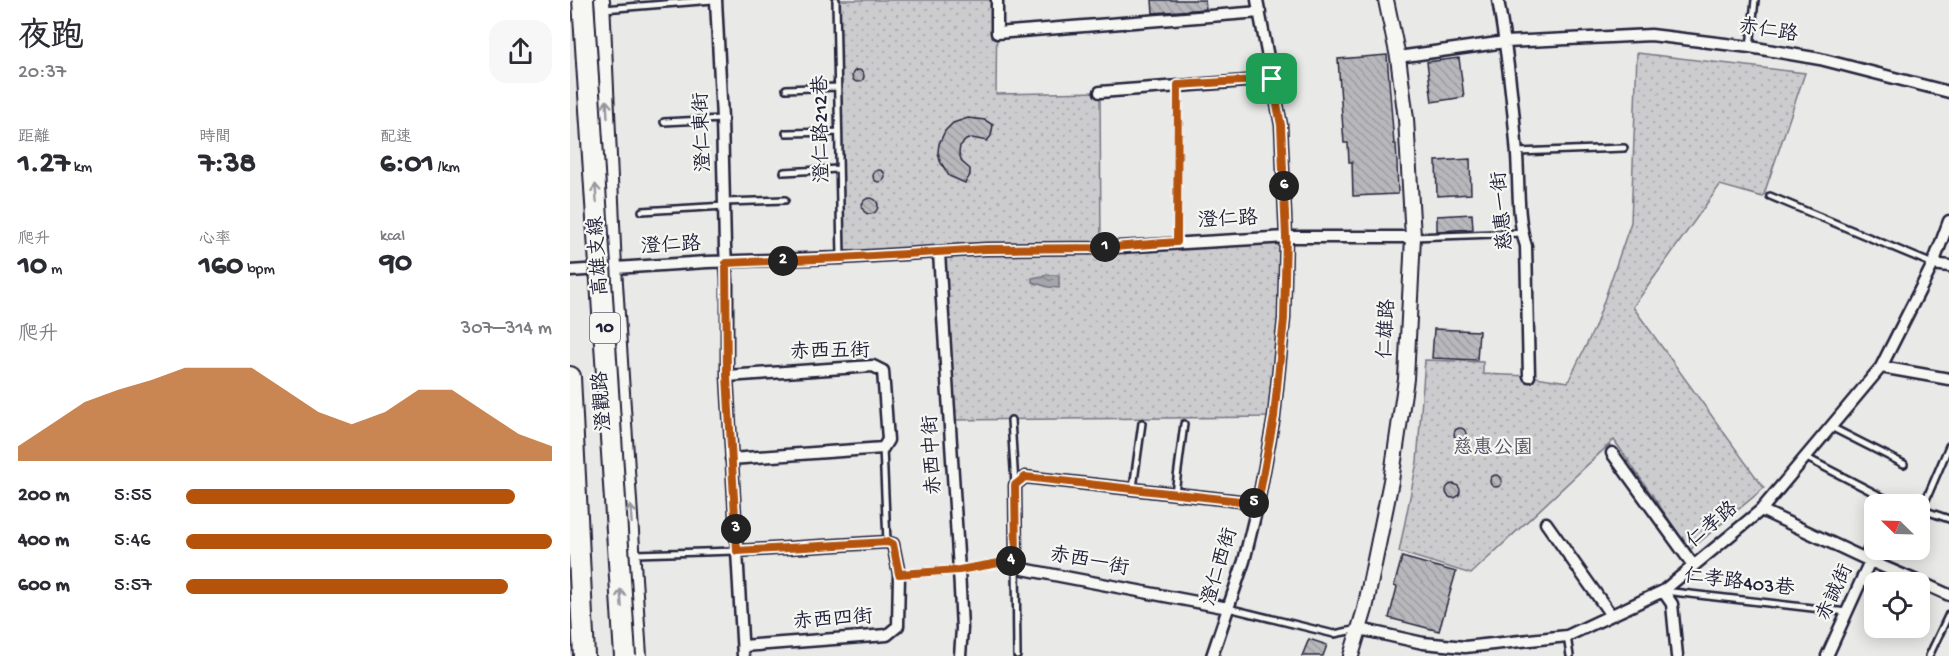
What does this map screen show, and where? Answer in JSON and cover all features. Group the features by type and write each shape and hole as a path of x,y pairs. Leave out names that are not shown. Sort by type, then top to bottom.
{"highway":[{"name":"高雄支線","path":"583,0 625,656"},
{"path":"570,377 584,656"}],"street":[{"name":"澄仁東街","path":"714,0 722,119 726,263"},
{"path":"997,0 997,33 1260,12"},
{"path":"1257,0 1281,125 1286,237"},
{"name":"仁雄路","path":"1351,656 1360,629 1391,481 1406,379 1413,237 1406,118 1398,57 1386,0"},
{"name":"慈惠一街","path":"1498,0 1517,152 1522,233 1526,246 1529,376"},
{"name":"澄觀路","path":"602,5 614,267 639,656"},
{"name":"赤仁路","path":"1398,57 1505,42 1651,35 1750,47 1820,59 1949,92"},
{"path":"1100,92 1272,79"},
{"name":"仁孝路","path":"1360,629 1423,643 1465,647 1567,636 1663,591 1761,510 1881,367 1933,264 1949,221"},
{"name":"澄仁路","path":"570,271 986,249 1101,248 1286,237 1413,237"},
{"name":"澄仁西街","path":"1212,656 1244,561 1258,503 1275,406 1284,319 1286,237"},
{"name":"赤西中街","path":"939,253 959,570 962,628 960,656"},
{"path":"726,263 727,376 743,651"},
{"path":"1933,264 1949,266"},
{"name":"赤西五街","path":"727,376 873,366 883,372 888,440 883,448"},
{"path":"1881,367 1949,379"},
{"path":"731,459 883,448"},
{"path":"1611,453 1693,565"},
{"path":"1016,560 1015,485 1025,477 1258,503"},
{"path":"1761,510 1864,558"},
{"path":"1546,523 1611,615"},
{"path":"737,551 887,542"},
{"name":"赤西四街","path":"743,651 887,635 898,626 899,574 893,544 887,542"},
{"name":"赤西一街","path":"1016,560 1023,569 1228,608"},
{"name":"赤誠街","path":"1827,656 1867,560"},
{"name":"赤誠街","path":"1869,560 1896,572"},
{"name":"赤誠街","path":"1930,587 1949,595"},
{"path":"1663,591 1672,604 1677,656"}],"lane":[{"path":"602,5 714,0"},
{"name":"澄仁路212巷","path":"836,0 841,258"},
{"path":"1750,47 1755,0"},
{"path":"1177,242 1178,85"},
{"path":"786,89 837,87"},
{"path":"664,122 722,119"},
{"path":"786,133 838,132"},
{"path":"1517,152 1624,148"},
{"path":"784,172 838,169"},
{"path":"1770,196 1933,264"},
{"path":"642,211 785,200"},
{"path":"1413,237 1522,233"},
{"path":"1011,420 1015,485"},
{"path":"1133,488 1142,423"},
{"path":"1175,493 1184,424"},
{"path":"1831,427 1904,464"},
{"path":"1928,494 1949,446"},
{"path":"883,448 887,542"},
{"path":"1805,457 1874,494"},
{"path":"1930,512 1949,519"},
{"path":"633,554 737,551"},
{"path":"899,574 959,570 1016,560 1017,656"},
{"name":"仁孝路403巷","path":"1663,591 1847,612"},
{"path":"1228,608 1334,634 1360,629"},
{"path":"1929,656 1949,614"},
{"path":"1567,636 1570,656"}],"green space":[{"path":"836,0 997,0 996,94 1100,92 1101,245 1286,237 1274,417 950,420 939,253 841,258"},
{"name":"慈惠公園","path":"1637,53 1805,73 1763,197 1720,185 1633,307 1764,488 1690,550 1614,440 1471,574 1399,552 1417,462 1425,360 1483,362 1483,374 1529,376 1568,382 1595,327 1631,222"}],"water":[{"path":"1059,275 1059,288 1032,282 1032,278"}],"building":[{"path":"1152,0 1205,0 1206,9 1153,13"},
{"path":"1387,55 1394,144 1396,144 1398,194 1353,196 1352,162 1349,162 1348,143 1344,143 1338,59"},
{"path":"1459,58 1464,97 1432,102 1427,62"},
{"path":"860,70 864,76 860,82 856,82 852,74"},
{"path":"968,118 985,120 993,125 991,136 987,141 972,138 960,146 959,153 962,162 970,169 970,175 965,183 949,176 940,161 938,152 945,131 953,123"},
{"path":"1470,159 1471,194 1437,196 1436,161"},
{"path":"879,170 885,176 879,182 873,176"},
{"path":"870,198 876,200 878,206 876,212 870,214 864,212 862,206 864,200"},
{"path":"1472,214 1473,229 1437,231 1437,216"},
{"path":"1434,329 1479,331 1477,360 1432,358"},
{"path":"1462,428 1466,434 1462,440 1458,440 1454,432"},
{"path":"1498,475 1501,476 1501,486 1494,487 1491,486 1490,479 1491,476"},
{"path":"1453,484 1458,486 1460,491 1458,496 1453,498 1448,496 1446,491 1448,486"},
{"path":"1402,557 1456,572 1439,631 1389,618"},
{"path":"1309,639 1327,645 1323,656 1302,656"}],"route":[{"path":"1272,79 1281,125 1286,237 1284,319 1274,417 1258,503 1025,477 1015,485 1016,560 959,570 899,574 893,544 887,542 737,551 727,376 726,263 986,249 1101,248 1177,242 1178,85 1272,79"}]}
